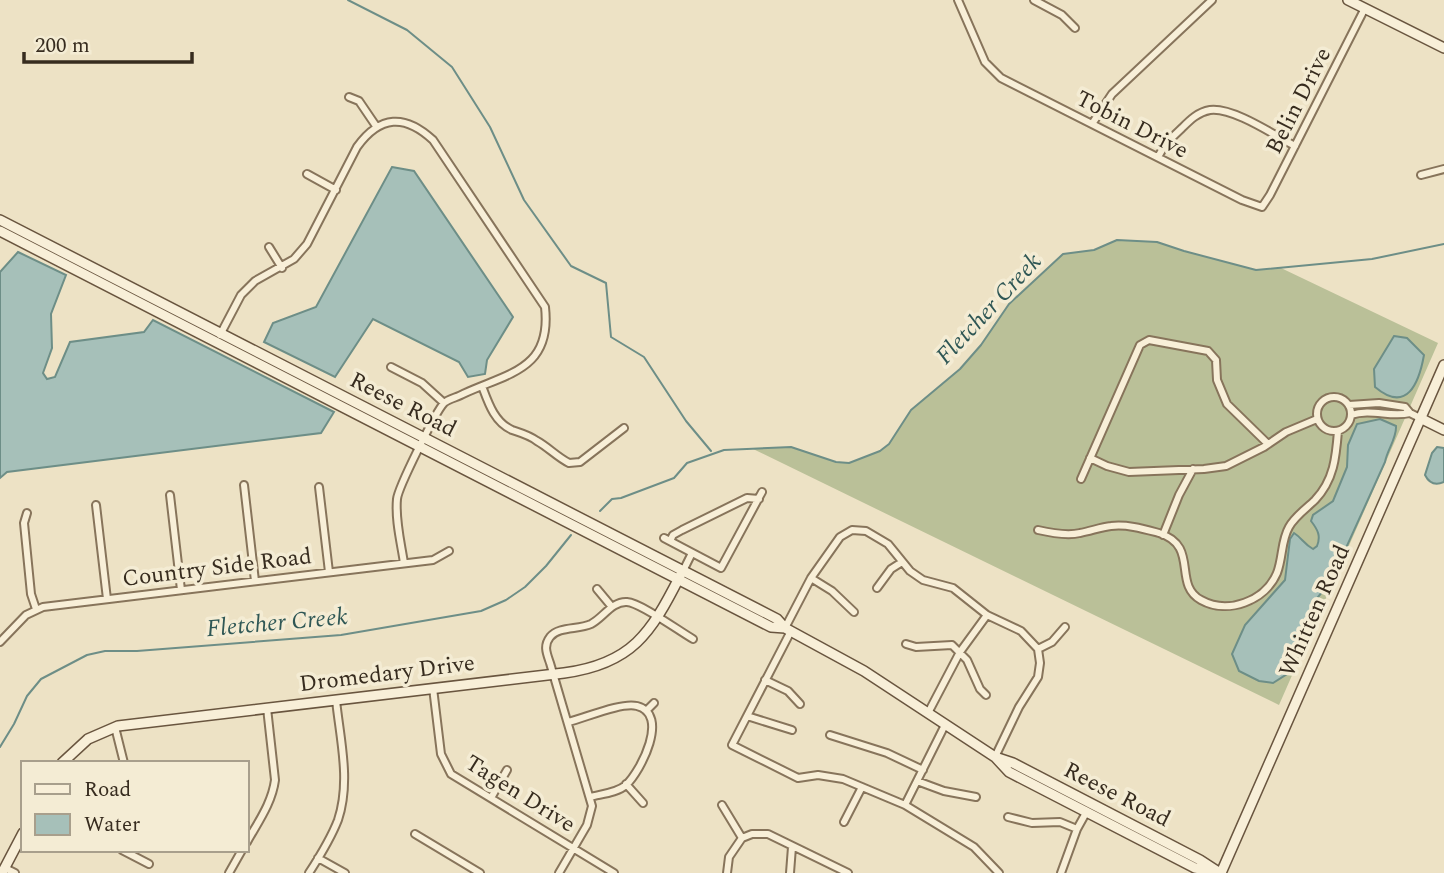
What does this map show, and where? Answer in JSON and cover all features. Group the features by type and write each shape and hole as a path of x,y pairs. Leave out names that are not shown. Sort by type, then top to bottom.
{"main road":[{"path":"1348,0 1444,48"},
{"name":"Reese Road","path":"0,220 221,333 423,443"},
{"name":"Reese Road","path":"0,231 217,343 423,443 681,575 777,619 788,629 864,671 995,757 1013,763 1089,808 1200,860 1219,873"},
{"name":"Whitten Road","path":"1219,873 1444,365"},
{"path":"1422,419 1444,430"},
{"name":"Dromedary Drive","path":"64,761 88,739 115,727 591,669 613,660 638,642 657,617 681,575"},
{"path":"4,870 21,837"}],"street":[{"name":"Tobin Drive","path":"958,0 989,68 1005,80 1242,200 1262,207"},
{"path":"1034,0 1062,15 1075,28"},
{"path":"1092,124 1112,94 1212,0"},
{"name":"Belin Drive","path":"1262,207 1365,8"},
{"path":"349,97 359,101 376,127"},
{"path":"1158,157 1166,144 1187,122 1209,110 1231,114 1295,146"},
{"path":"217,343 241,295 255,281 294,260 307,244 366,134 385,123 404,122 418,126 433,140 545,307 547,328 540,348 527,365 510,376 444,403 397,500 404,563"},
{"path":"1421,175 1444,169"},
{"path":"307,174 336,190"},
{"path":"269,247 282,268"},
{"path":"1080,479 1140,345 1149,340 1213,354 1218,364 1217,380 1227,404 1268,444"},
{"path":"391,367 422,383 444,403"},
{"path":"482,386 491,410 499,420 510,429 540,442 569,463 580,462 624,428"},
{"path":"1349,405 1351,415 1347,425 1338,431 1327,430 1317,419 1317,407 1325,398 1336,397 1349,405 1379,403 1405,407 1422,419"},
{"path":"1351,415 1369,412 1402,415 1410,413"},
{"path":"1090,458 1107,466 1129,471 1226,466 1286,432 1317,419"},
{"path":"1038,530 1078,534 1121,526 1163,535 1174,542 1182,552 1186,562 1187,584 1198,598 1217,606 1233,606 1250,601 1276,576 1282,543 1290,525 1326,486 1336,457 1338,431"},
{"path":"1163,535 1193,469"},
{"path":"244,485 255,581"},
{"path":"319,487 329,572"},
{"path":"170,495 181,590"},
{"path":"760,496 721,568 692,553 667,540 747,498 760,496"},
{"path":"96,505 107,599"},
{"path":"0,642 26,615 36,609 31,594 24,523 27,513"},
{"path":"995,757 1019,707 1038,677 1041,663 1038,649 1021,631 987,615 953,588 923,580 902,562 888,544 866,531 852,530 840,537 811,578 732,745 798,778 818,775 843,779 905,805 974,847 999,873"},
{"name":"Country Side Road","path":"36,609 437,559 449,551"},
{"path":"681,575 692,553"},
{"path":"877,588 891,569 902,562"},
{"path":"811,578 832,591 854,612"},
{"path":"597,589 612,607"},
{"path":"559,873 590,819 590,797 543,643 554,633 588,625 620,603 631,603 694,639"},
{"path":"928,713 960,652 987,615"},
{"path":"1038,649 1052,642 1065,627"},
{"path":"906,643 916,647 952,645 960,652 986,695"},
{"path":"765,680 789,691 800,704"},
{"name":"Tagen Drive","path":"433,688 441,754 445,765 456,777 614,873"},
{"path":"309,873 336,825 344,792 336,700"},
{"path":"646,711 654,703"},
{"path":"568,722 635,705 650,716 650,745 626,785 590,797"},
{"path":"248,839 269,803 275,785 267,708"},
{"path":"747,716 792,730"},
{"path":"905,805 946,725"},
{"path":"115,727 124,761"},
{"path":"830,735 887,753 923,770"},
{"path":"491,798 507,770"},
{"path":"917,781 976,797"},
{"path":"626,785 643,803"},
{"path":"844,822 862,787"},
{"path":"722,805 742,838"},
{"path":"1061,873 1077,829 1089,808"},
{"path":"1008,817 1032,823 1060,822 1077,829"},
{"path":"415,834 480,873"},
{"path":"727,873 729,857 742,838 752,834 768,834 848,873"},
{"path":"790,873 792,847"},
{"path":"126,852 149,864"},
{"path":"229,873 241,852"},
{"path":"318,858 345,873"},
{"path":"4,870 15,873"}],"green space":[{"path":"1117,240 1157,242 1256,270 1281,268 1438,343 1279,705 751,448 791,447 836,462 849,463 880,451 889,444 911,410 960,369 981,345 1009,304 1063,254 1094,250"}],"water":[{"path":"392,167 414,171 513,317 487,360 485,374 468,377 459,362 373,319 335,377 264,342 273,323 316,307"},
{"path":"18,252 66,275 51,314 52,348 43,373 47,379 55,377 70,342 144,332 153,320 334,412 321,433 7,472 0,478 0,272"},
{"path":"1394,336 1407,338 1424,355 1415,385 1410,392 1395,397 1386,395 1375,387 1374,369"},
{"path":"1380,419 1396,426 1385,462 1331,581 1314,602 1309,625 1299,631 1287,674 1273,683 1259,681 1239,671 1232,654 1245,625 1285,580 1290,539 1294,533 1313,549 1317,546 1318,533 1311,521 1313,515 1333,501 1347,467 1348,445 1357,424"},
{"path":"1437,447 1444,448 1444,482 1435,484 1425,475 1432,453"}],"waterway":[{"path":"348,0 407,30 452,67 490,127 524,200 571,266 606,283 611,337 644,357 686,421 711,451"},
{"name":"Fletcher Creek","path":"600,511 612,499 674,478 687,463 724,450 791,447 836,462 849,463 880,451 889,444 911,410 960,369 981,345 1009,304 1063,254 1094,250 1117,240 1157,242 1256,270 1372,259 1444,244"},
{"name":"Fletcher Creek","path":"0,747 27,696 41,679 87,655 105,651 137,651 341,635 481,611 506,600 525,587 571,535"}]}
